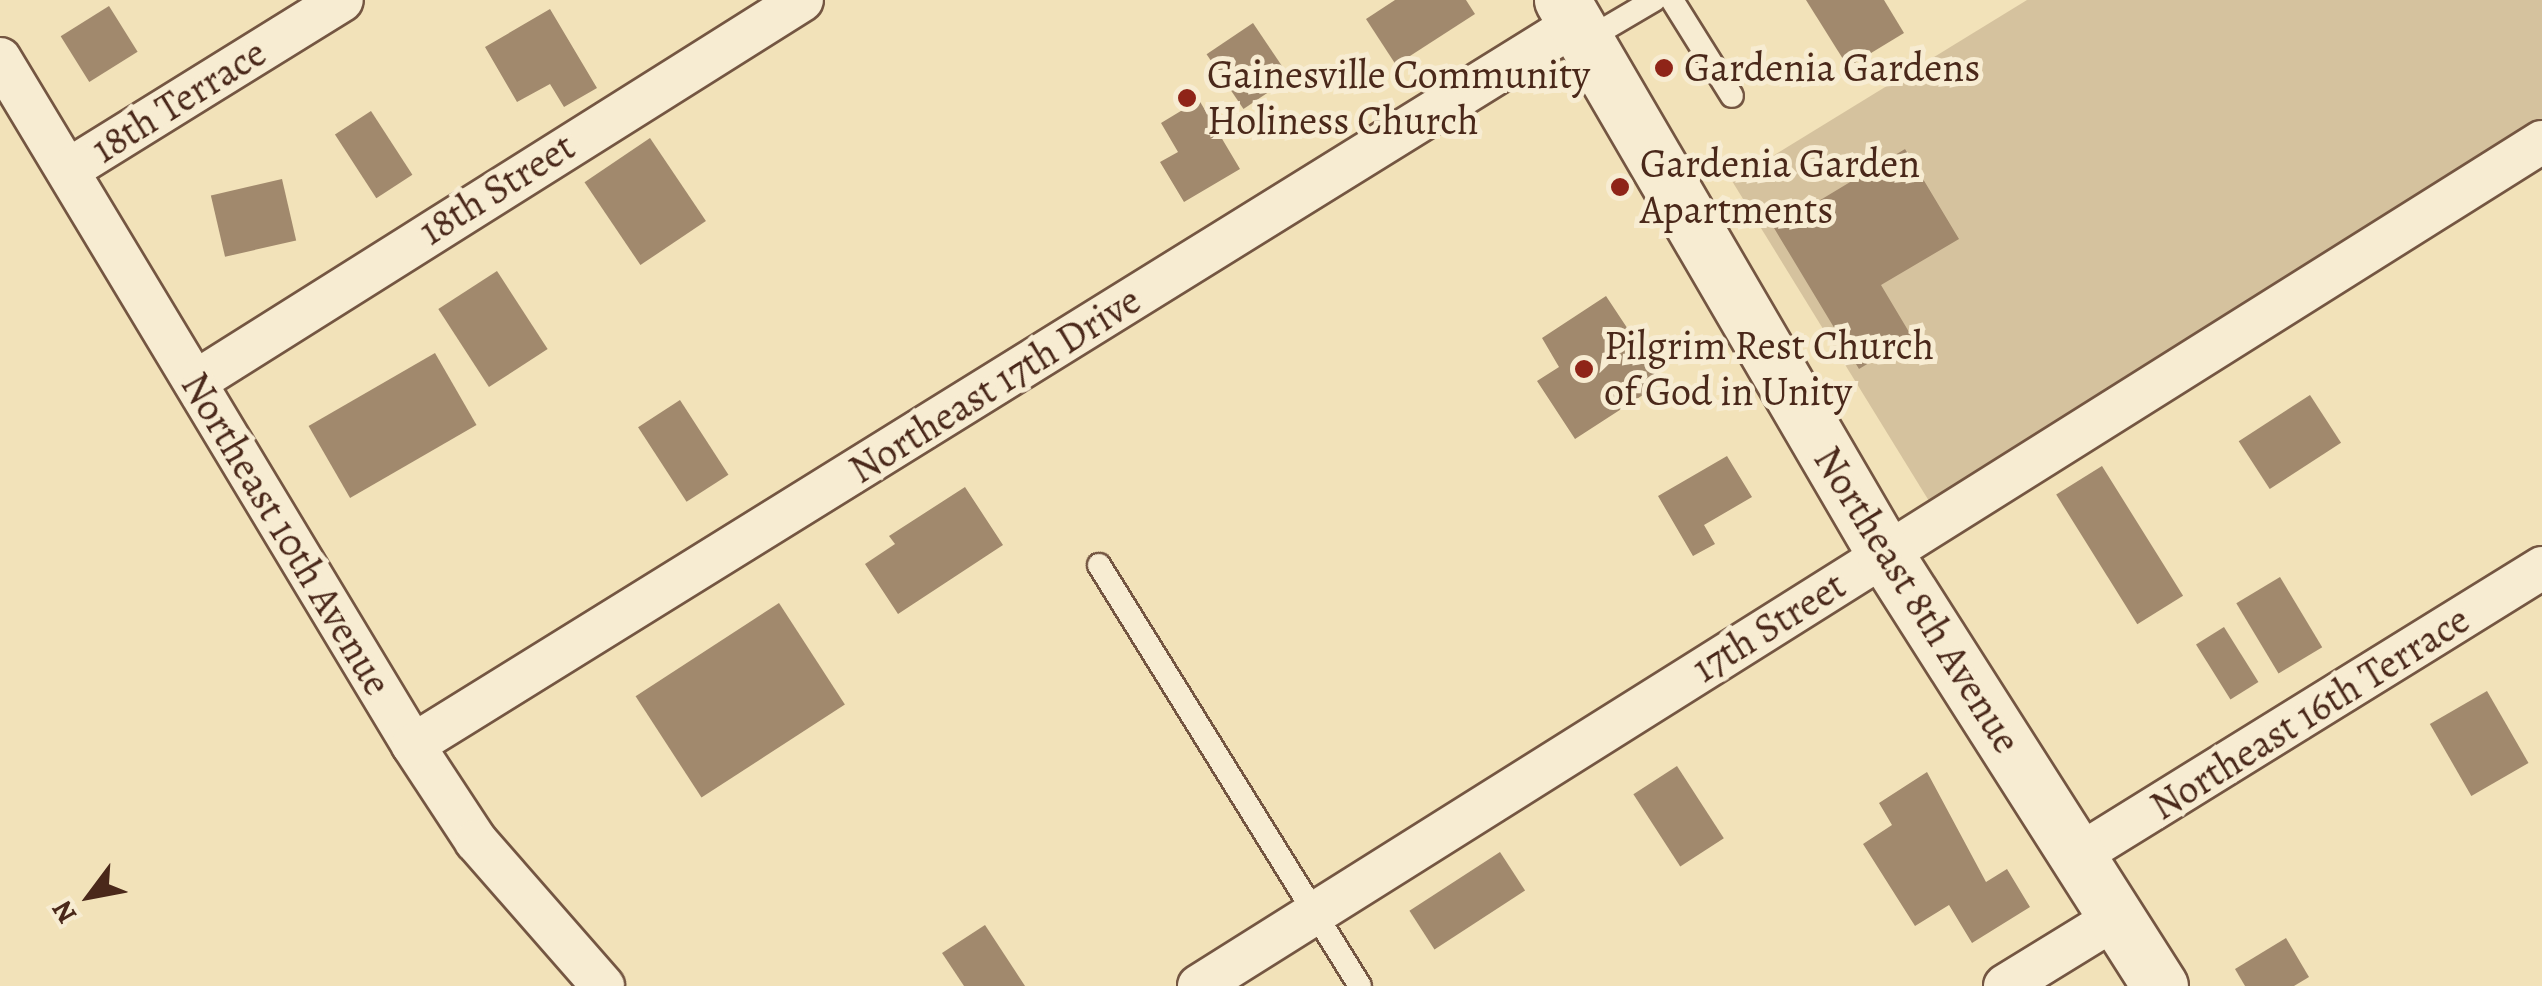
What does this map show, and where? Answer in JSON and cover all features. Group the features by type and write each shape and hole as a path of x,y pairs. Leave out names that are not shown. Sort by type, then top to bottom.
{"street":[{"name":"18th Terrace","path":"68,170 342,0"},
{"name":"18th Street","path":"195,382 802,0"},
{"name":"Northeast 8th Avenue","path":"1575,21 1885,554 2160,986"},
{"name":"Northeast 17th Drive","path":"413,746 1575,21"},
{"name":"Northeast 10th Avenue","path":"0,59 413,746 476,841 603,986"},
{"name":"17th Street","path":"1199,986 2542,142"},
{"name":"Northeast 16th Terrace","path":"2076,856 2542,568"},
{"path":"2004,986 2117,917"}],"lane":[{"path":"1575,21 1654,0"},
{"path":"1672,0 1732,96"},
{"path":"1099,565 1360,986"}],"shaded area":[{"path":"2027,0 2542,0 2542,123 1929,501 1732,181"}],"building":[{"path":"1395,0 1466,0 1475,14 1396,65 1366,19"},
{"path":"1806,0 1884,0 1904,33 1848,67"},
{"path":"109,6 138,52 89,82 61,36"},
{"path":"550,9 597,88 564,107 550,84 517,102 485,47"},
{"path":"1253,23 1290,78 1243,109 1207,54"},
{"path":"1199,100 1240,169 1184,202 1160,162 1178,152 1161,123"},
{"path":"371,111 412,175 376,198 335,134"},
{"path":"650,138 706,221 640,265 585,182"},
{"path":"1905,149 1959,239 1881,285 1912,337 1859,369 1774,228"},
{"path":"282,179 296,240 225,257 211,195"},
{"path":"497,271 548,349 489,387 438,309"},
{"path":"1606,296 1663,382 1575,439 1537,381 1559,367 1542,338"},
{"path":"435,353 476,425 350,498 309,426"},
{"path":"2310,395 2341,443 2270,489 2239,441"},
{"path":"680,400 728,475 687,502 638,427"},
{"path":"1727,456 1752,497 1704,525 1715,544 1693,556 1658,496"},
{"path":"2102,466 2183,596 2137,624 2056,495"},
{"path":"965,487 1003,545 898,614 865,564 895,544 889,536"},
{"path":"2280,577 2322,647 2279,674 2236,603"},
{"path":"779,603 845,704 701,798 636,696"},
{"path":"2224,627 2258,682 2230,700 2196,644"},
{"path":"2487,691 2528,763 2471,796 2430,724"},
{"path":"1677,766 1724,838 1680,866 1633,794"},
{"path":"1927,772 1986,882 2007,869 2030,907 1972,943 1949,905 1915,926 1863,844 1892,825 1879,803"},
{"path":"1500,852 1525,891 1434,949 1409,911"},
{"path":"985,925 1025,986 964,986 942,953"},
{"path":"2286,938 2309,977 2294,986 2245,986 2235,969"}],"place":[{"name":"Gardenia Gardens","path":"1664,68"},
{"name":"Gainesville Community Holiness Church","path":"1187,98"},
{"name":"Gardenia Garden Apartments","path":"1620,187"},
{"name":"Pilgrim Rest Church of God in Unity","path":"1584,369"}]}
